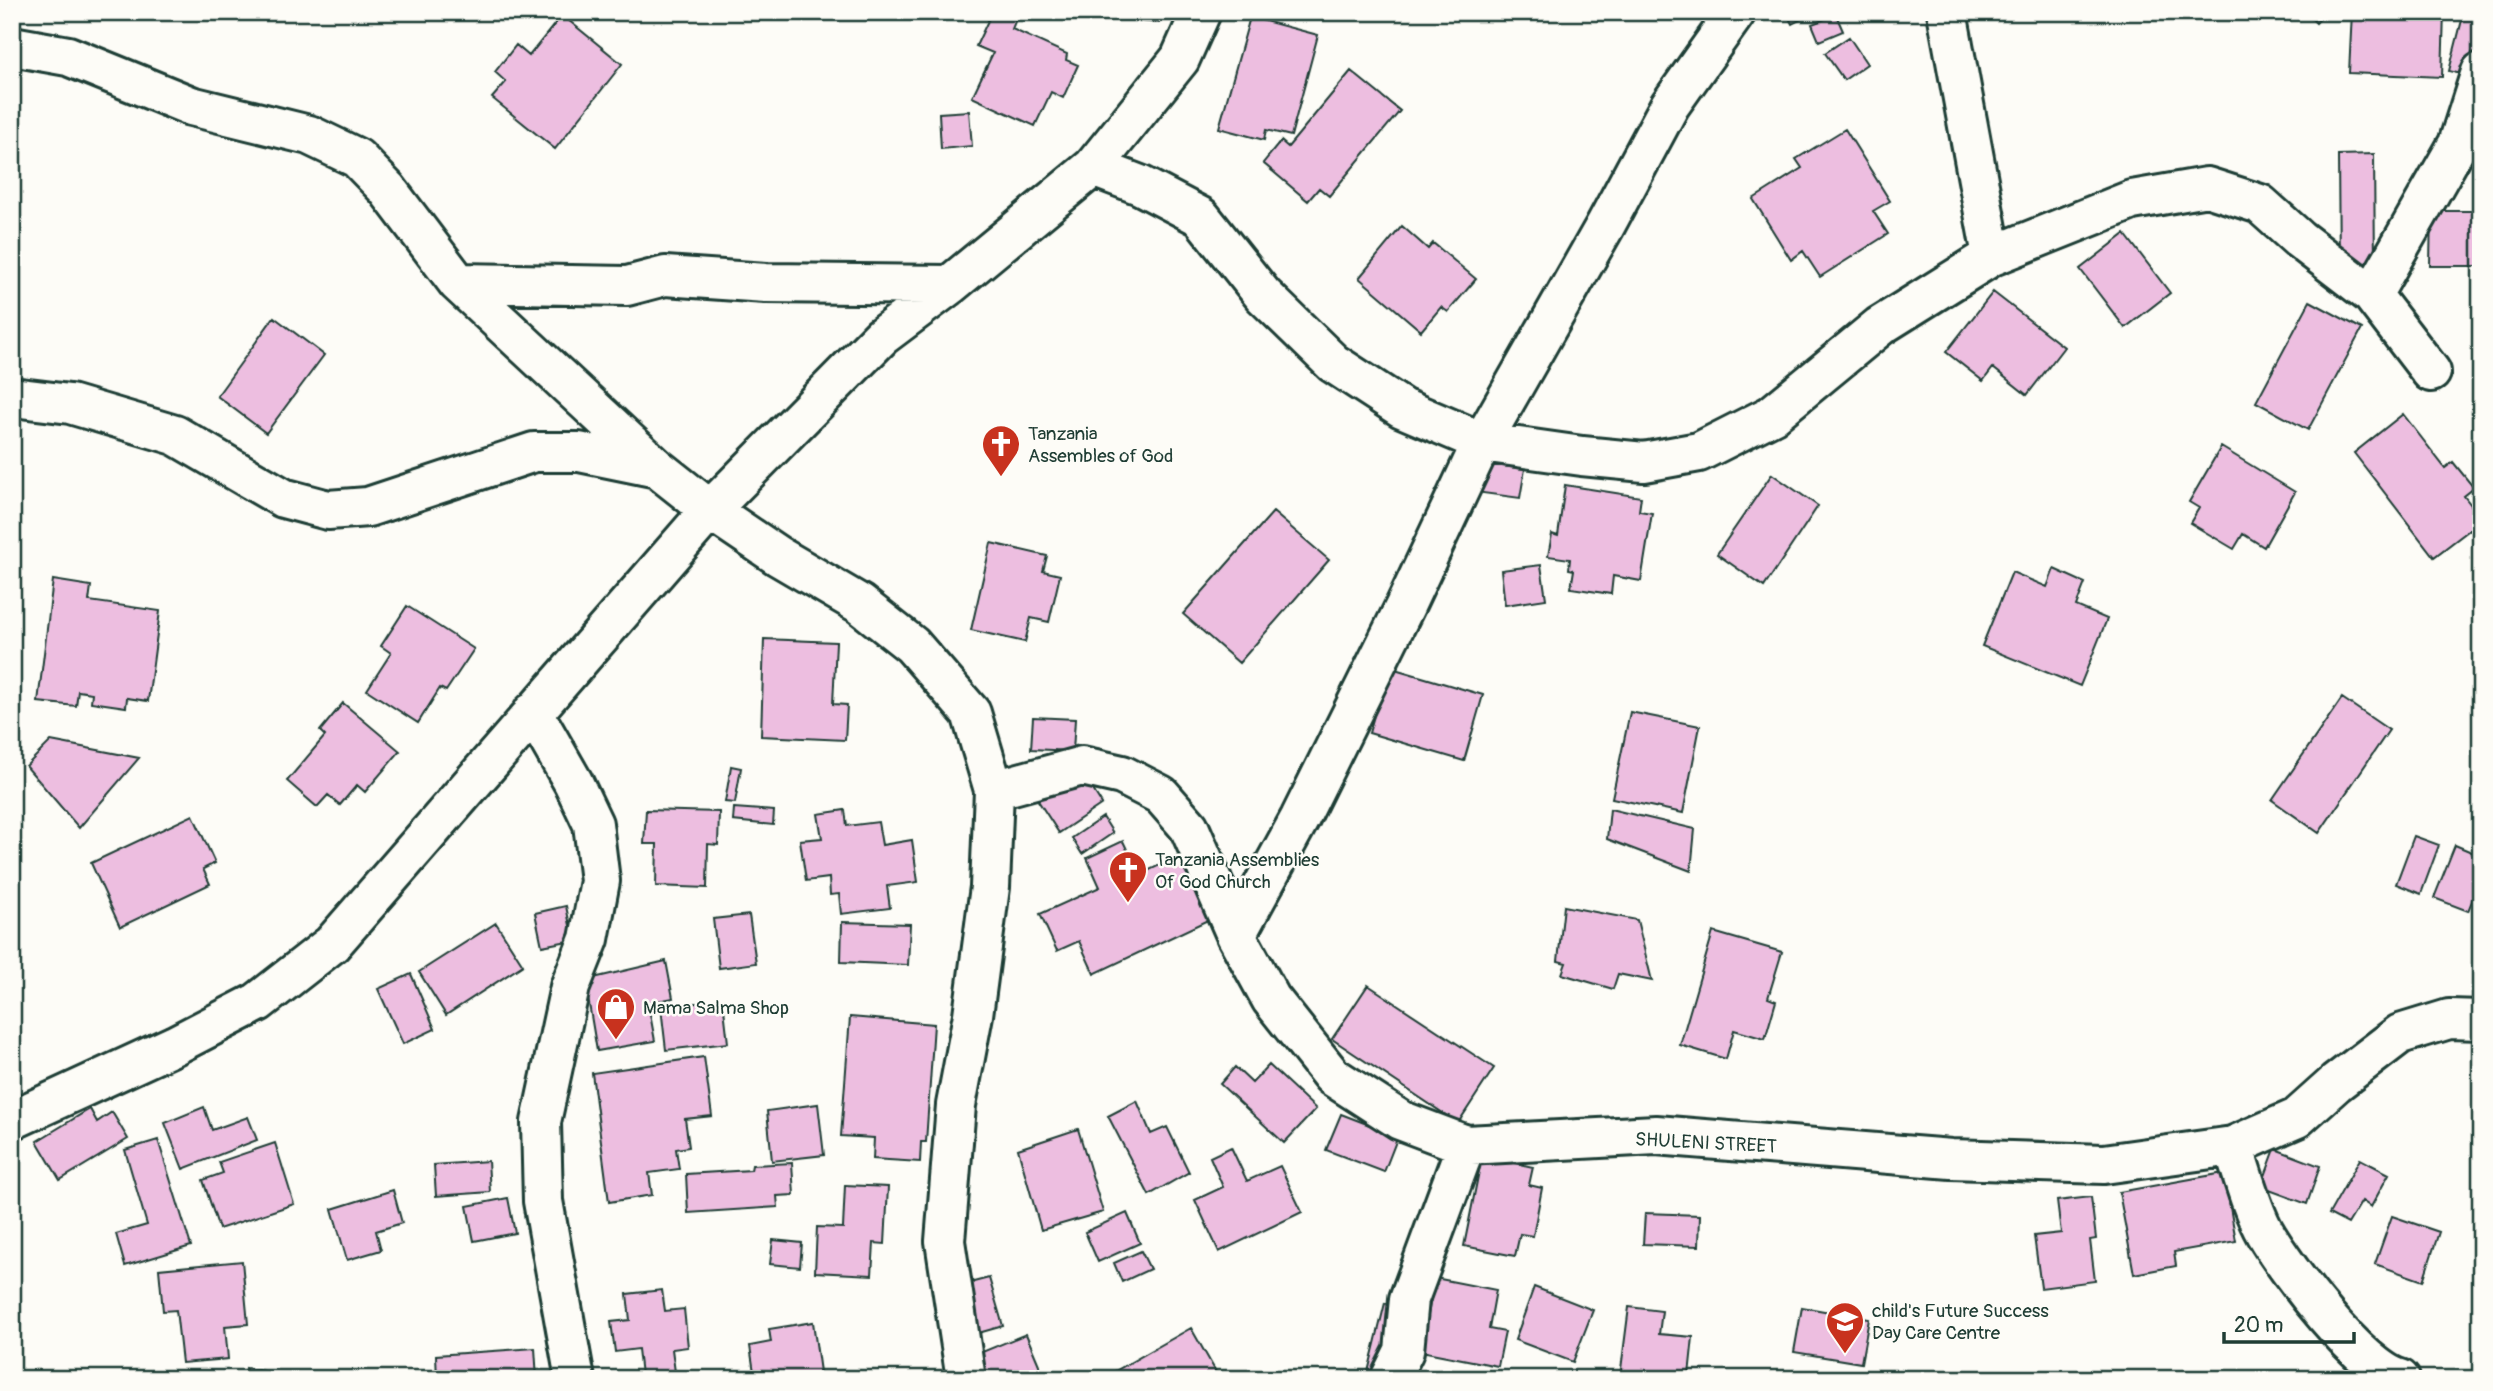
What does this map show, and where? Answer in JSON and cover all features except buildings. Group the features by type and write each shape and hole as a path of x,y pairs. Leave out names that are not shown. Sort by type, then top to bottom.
{"street":[{"path":"12,1120 175,1045 258,1002 332,944 710,510 882,337 950,285 1093,167 1180,59 1201,12"},
{"path":"1236,935 1313,793 1482,442 1605,226 1670,105 1736,12"},
{"path":"1947,12 1992,256"},
{"path":"12,46 68,56 191,106 309,135 357,158 387,188 458,283 657,468 710,510 778,556 860,604 912,645 971,713 994,790 990,887 957,1105 945,1241 966,1379"},
{"path":"2372,295 2469,144 2481,72"},
{"path":"1093,167 1140,185 1200,217 1264,295 1333,363 1402,408 1482,442 1644,462 1699,452 1772,415 1880,326 1992,256 2132,200 2207,187 2260,204 2299,239 2372,295 2431,372"},
{"path":"458,283 626,286 665,276 766,282 950,285"},
{"path":"12,397 70,404 175,435 283,498 328,510 369,507 534,452 579,452 657,468"},
{"path":"533,712 573,782 593,824 600,881 589,939 570,987 541,1122 543,1201 575,1379"},
{"name":"SHULENI STREET","path":"994,790 1082,766 1122,775 1161,795 1189,827 1236,935 1271,999 1332,1076 1400,1120 1466,1145 1656,1135 1951,1159 2104,1164 2233,1146 2297,1118 2336,1083 2400,1034 2449,1018 2481,1020"},
{"path":"1390,1379 1404,1351 1409,1299 1466,1145"},
{"path":"2233,1146 2263,1231 2305,1293 2371,1363 2400,1379"}],"place":[{"name":"Tanzania Assembles of God","path":"1001,478"},
{"name":"Tanzania Assemblies Of God Church","path":"1128,904"},
{"name":"Mama Salma Shop","path":"616,1041"},
{"name":"child's Future Success Day Care Centre","path":"1845,1355"}]}
